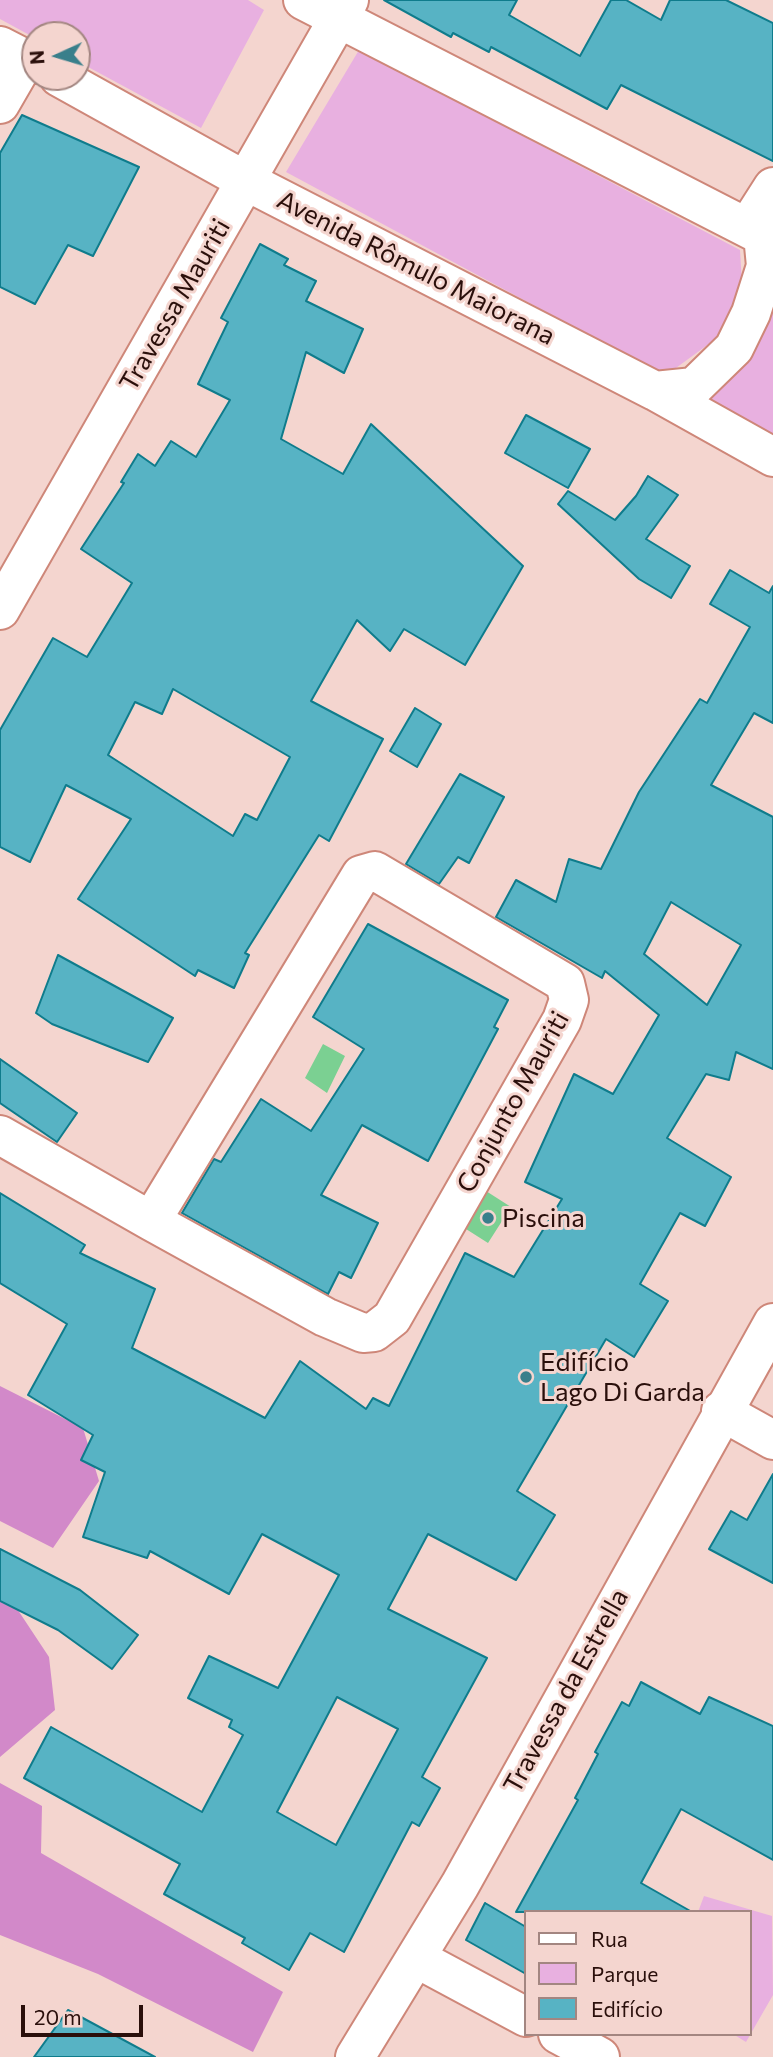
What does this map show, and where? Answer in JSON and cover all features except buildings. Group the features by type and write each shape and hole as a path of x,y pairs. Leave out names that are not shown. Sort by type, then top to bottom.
{"street":[{"path":"303,0 344,10 761,234"},
{"name":"Travessa Mauriti","path":"0,610 344,10"},
{"path":"0,104 20,57"},
{"name":"Avenida Rômulo Maiorana","path":"84,91 246,181 655,391 773,457"},
{"path":"655,391 694,387 734,348 751,313 765,266 761,234 773,187"},
{"name":"Conjunto Mauriti","path":"0,1135 151,1221 325,1317 363,1332 374,1332 392,1318 562,1020 569,1000 565,983 375,871 361,875 151,1221"},
{"name":"Travessa da Estrella","path":"355,2057 460,1885 773,1323"},
{"path":"722,1411 773,1440"},
{"path":"416,1958 524,2016"},
{"path":"562,2036 600,2057"}],"green space":[{"path":"0,0 248,0 264,10 201,128 91,69 91,21 21,21 21,30 0,19"},
{"path":"359,50 740,250 742,285 721,335 665,376 286,172"},
{"path":"773,292 773,440 706,404 755,342"},
{"path":"704,1896 752,1910 699,1910"},
{"path":"752,1910 772,1916 773,1995 752,2032"},
{"path":"736,2036 749,2036 746,2042"}],"shaded area":[{"path":"323,1044 345,1056 327,1093 305,1078"},
{"name":"Piscina","path":"486,1191 511,1207 488,1243 466,1229"},
{"path":"0,1386 83,1428 99,1481 53,1548 0,1521"},
{"path":"0,1583 49,1657 55,1710 0,1757"},
{"path":"0,1783 42,1806 41,1853 283,1992 253,2052 98,1974 0,1935"}],"place":[{"name":"Piscina","path":"488,1218"},
{"name":"Edifício Lago Di Garda","path":"526,1377"}]}
